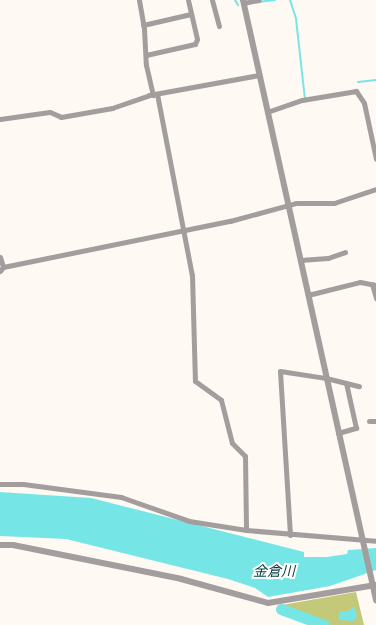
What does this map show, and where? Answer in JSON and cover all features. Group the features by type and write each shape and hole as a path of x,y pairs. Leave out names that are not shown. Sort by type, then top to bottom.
{"street":[{"path":"139,0 146,55 184,230 192,275 195,381 221,400 232,443 245,456 246,530"},
{"path":"146,55 195,44 197,39 188,0"},
{"path":"212,0 219,26"},
{"path":"259,0 243,1 338,433 374,584 376,600"},
{"path":"143,25 191,14"},
{"path":"0,119 50,112 61,117 112,108 155,94 259,75"},
{"path":"267,112 302,100 356,91 364,103 374,137 376,159"},
{"path":"0,257 1,269 288,206 334,203 376,189"},
{"path":"300,260 328,258 345,252"},
{"path":"308,295 360,282 374,284 376,298"},
{"path":"290,535 278,376 280,371 326,378 359,386"},
{"path":"338,433 356,428 346,383"},
{"path":"369,421 376,421"},
{"path":"0,484 23,484 121,497 190,521 246,530 290,535 376,541"},
{"path":"0,545 13,545 181,579 268,604 374,584"}],"green space":[{"path":"356,592 364,625 328,625 284,608 282,605"}],"water":[{"name":"金倉川","path":"0,492 91,498 304,552 304,557 327,557 347,554 348,550 376,548 376,570 330,586 268,597 255,588 228,579 66,539 0,536"},
{"path":"354,607 357,616 354,621 338,620 340,611 348,611"}],"waterway":[{"path":"235,0 238,5"},
{"path":"258,2 275,0"},
{"path":"290,0 296,19 305,99"},
{"path":"358,82 376,80"},
{"path":"281,609 324,625"}]}
